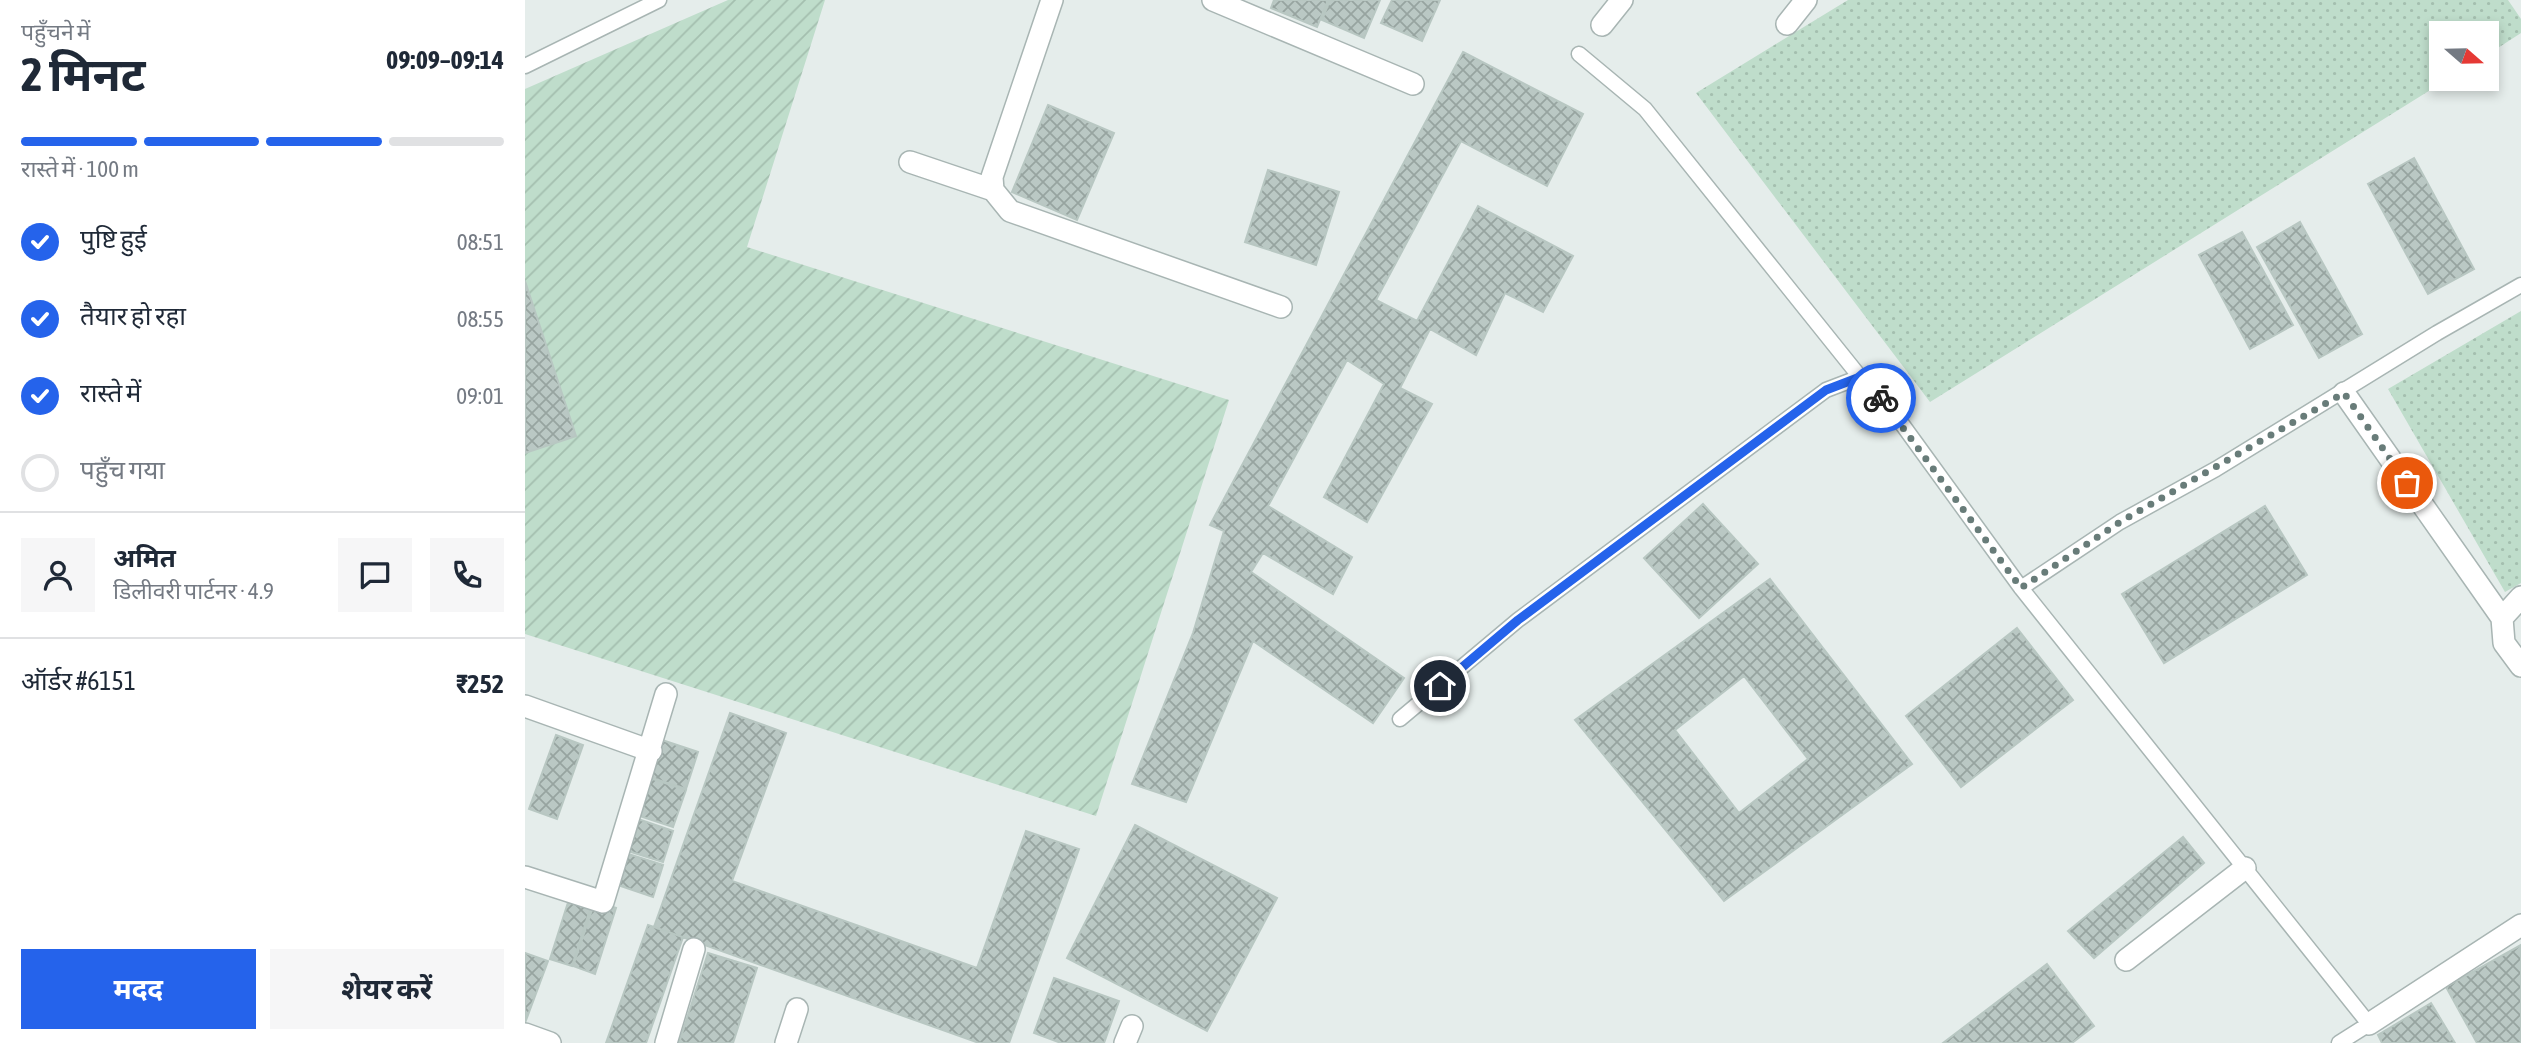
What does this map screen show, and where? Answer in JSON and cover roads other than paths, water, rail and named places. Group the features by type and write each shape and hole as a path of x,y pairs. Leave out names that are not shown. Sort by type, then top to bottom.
{"street":[{"path":"993,190 992,177 1052,0"},
{"path":"1213,0 1413,84"},
{"path":"1602,25 1622,0"},
{"path":"1787,24 1807,0"},
{"path":"910,162 993,190 1010,211 1281,307"},
{"path":"2344,393 2502,618 2504,643 2521,666"},
{"path":"2502,618 2521,597"},
{"path":"525,877 603,902 651,751 666,694"},
{"path":"525,706 651,751"},
{"path":"2126,960 2245,869"},
{"path":"2369,1024 2521,925"},
{"path":"666,1043 694,949"},
{"path":"786,1043 797,1009"},
{"path":"525,1034 550,1043"}],"lane":[{"path":"525,66 659,0"},
{"path":"1579,54 1645,109 1860,377 1886,402 2021,588 2369,1024 2339,1043"},
{"path":"2021,588 2120,522 2344,393 2437,332 2521,285"},
{"path":"1400,719 1518,620 1826,390 1860,377"}]}
